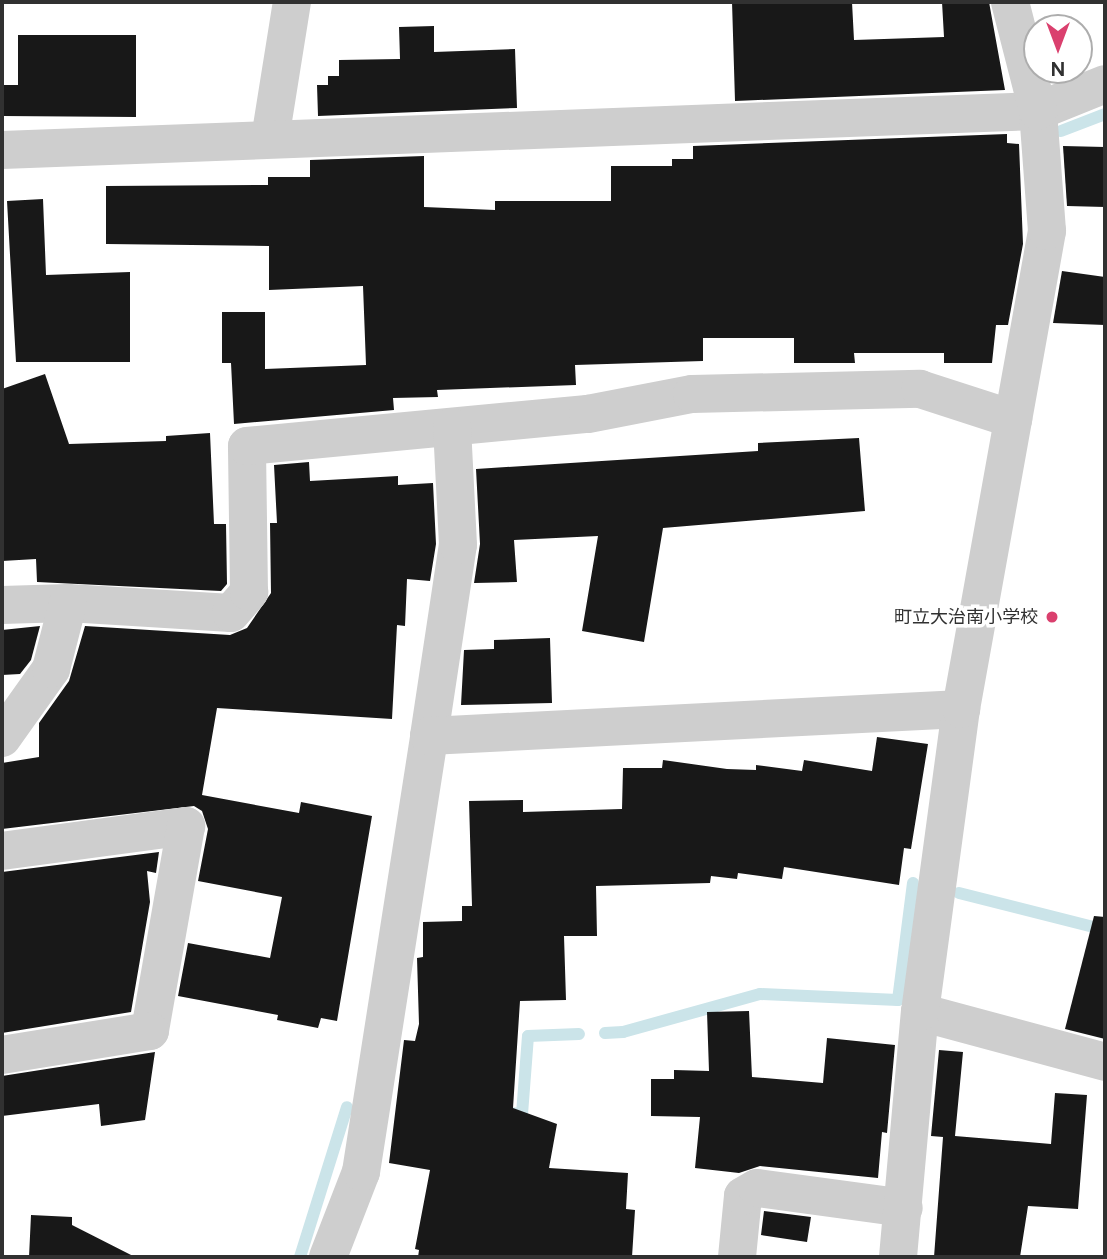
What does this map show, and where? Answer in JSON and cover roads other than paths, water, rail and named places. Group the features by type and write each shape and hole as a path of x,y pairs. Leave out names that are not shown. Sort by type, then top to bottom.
{"street":[{"path":"270,139 292,2"},
{"path":"898,1257 920,1012 961,709 1047,231 1038,111 1010,2"},
{"path":"2,150 1038,111 1105,85"},
{"path":"2,605 68,603 231,613 249,592 247,446 588,414 692,394 910,389 1013,419"},
{"path":"328,1257 361,1172 458,545 452,427"},
{"path":"2,738 51,669 68,603"},
{"path":"429,736 961,709"},
{"path":"2,851 186,827 150,1031 2,1055"},
{"path":"920,1012 1105,1062"},
{"path":"737,1257 743,1196 757,1188 904,1208"}],"waterway":[{"path":"1061,131 1105,114"},
{"path":"605,1033 623,1032 760,994 898,1000 913,883"},
{"path":"959,893 1105,930"},
{"path":"509,1113 522,1114 528,1036 579,1034"},
{"path":"300,1257 347,1107"}],"place":[{"name":"町立大治南小学校","path":"1052,617"}]}
